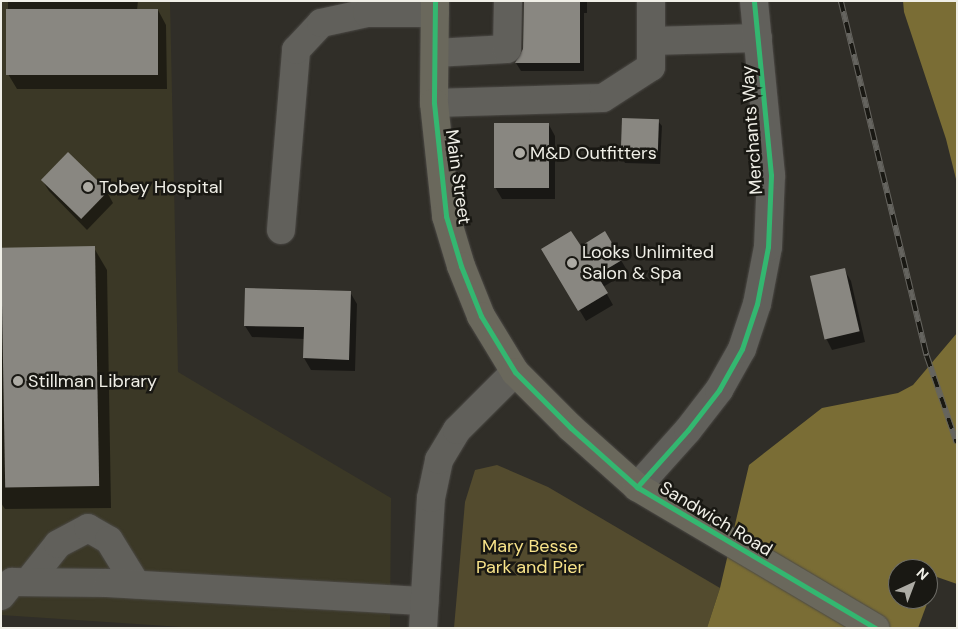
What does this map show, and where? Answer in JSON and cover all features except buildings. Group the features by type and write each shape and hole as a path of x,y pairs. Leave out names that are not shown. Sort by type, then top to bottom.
{"main road":[{"name":"Main Street","path":"435,7 434,103 446,216 461,266 481,316 515,372"},
{"name":"Sandwich Road","path":"515,372 570,428 637,487 875,628"}],"street":[{"path":"435,53 507,49 508,1"},
{"path":"434,103 603,98 651,67 651,1"},
{"name":"Merchants Way","path":"637,487 688,430 718,390 742,349 756,304 769,238 771,175 754,1"},
{"path":"281,230 296,50 321,23 367,13 435,7"},
{"path":"651,41 758,38"},
{"path":"423,628 431,498 439,460 457,430 515,372"},
{"path":"28,582 58,544 88,528 110,540 136,584"},
{"path":"1,596 12,582 28,582 136,584 424,601"}],"shaded area":[{"name":"Tobey Hospital","path":"1,1 170,1 178,372 391,498 390,628 197,628 1,615"},
{"path":"903,1 957,1 957,183 946,139 904,12"},
{"path":"957,333 957,628 707,628 720,588 749,465 822,408 898,393 913,385"}],"green space":[{"name":"Mary Besse Park and Pier","path":"497,465 548,487 720,588 707,628 454,628 465,502 475,470"}],"pier":[{"path":"938,577 957,584 957,628 918,628 925,609 938,609"}],"railway":[{"path":"841,1 927,356 957,443"}],"cycle path":[{"path":"435,1 434,103 446,216 461,266 481,316 515,372 571,428 637,487 875,628"},
{"path":"637,487 688,430 719,390 742,349 757,304 768,247 771,175 754,1"}],"place":[{"name":"M&D Outfitters","path":"520,153"},
{"name":"Tobey Hospital","path":"88,187"},
{"name":"Looks Unlimited Salon & Spa","path":"572,263"},
{"name":"Stillman Library","path":"18,381"}]}
